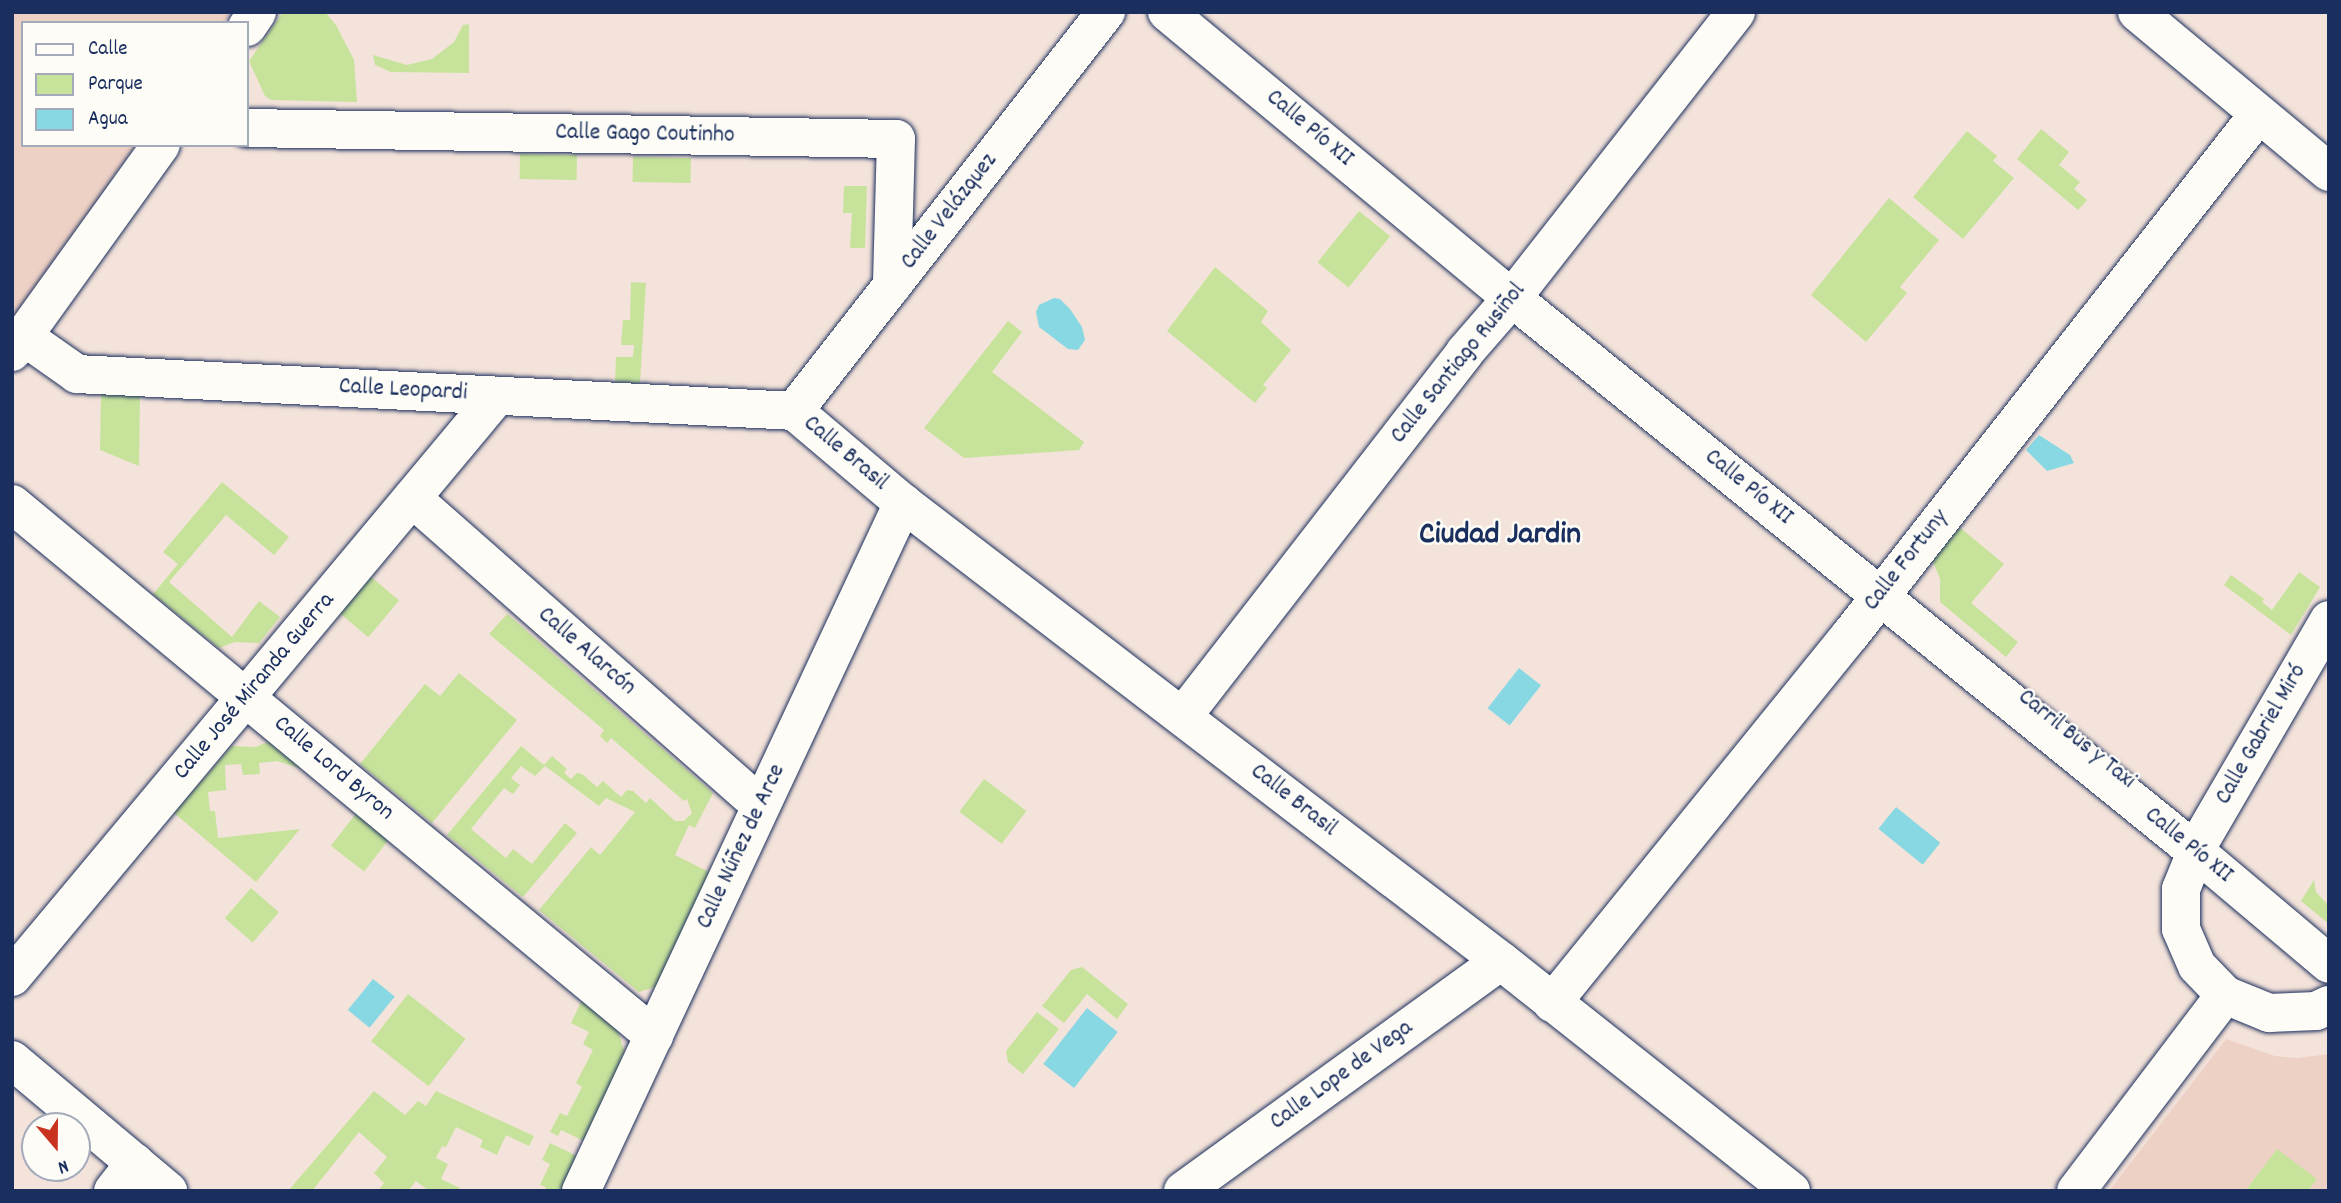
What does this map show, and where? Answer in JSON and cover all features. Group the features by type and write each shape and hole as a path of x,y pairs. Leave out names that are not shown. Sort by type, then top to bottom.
{"street":[{"name":"Calle Velázquez","path":"794,411 1105,12"},
{"name":"Calle Pío XII","path":"1167,12 1513,298 1884,591"},
{"name":"Calle Santiago Rusiñol","path":"1183,716 1465,352 1513,298 1736,12"},
{"path":"2137,12 2329,172"},
{"name":"Calle Fortuny","path":"1552,1003 1884,591 2258,115"},
{"name":"Calle Gago Coutinho","path":"248,128 896,139 892,286"},
{"path":"18,344 160,147"},
{"name":"Calle Leopardi","path":"18,344 77,374 794,411"},
{"name":"Calle José Miranda Guerra","path":"12,976 497,396"},
{"name":"Calle Brasil","path":"794,411 903,503 1501,961 1791,1191"},
{"name":"Calle Alarcón","path":"412,498 761,806"},
{"name":"Calle Lord Byron","path":"12,503 654,1036"},
{"name":"Calle Núñez de Arce","path":"581,1191 903,503"},
{"name":"Carril Bus y Taxi","path":"1884,591 2198,846 2329,946"},
{"name":"Calle Gabriel Miró","path":"2225,995 2197,966 2181,929 2181,889 2198,846 2329,620"},
{"name":"Calle Pío XII","path":"2198,846 2329,964"},
{"name":"Calle Lope de Vega","path":"1183,1191 1501,961"},
{"path":"2076,1191 2225,995 2269,1013 2316,1011 2329,1005"},
{"path":"12,1060 124,1177 168,1191"}],"shaded area":[{"path":"12,12 231,12 224,21 21,21 21,147 135,147 12,319"},
{"path":"2226,1039 2275,1056 2297,1058 2329,1054 2329,1191 2109,1191"}],"green space":[{"path":"283,12 325,12 336,25 354,60 357,102 271,100 265,96 249,61"},
{"path":"469,24 469,73 391,72 375,65 373,55 407,65 432,59 454,42 463,25"},
{"path":"2041,129 2069,152 2059,165 2080,182 2074,189 2087,200 2078,210 2017,159"},
{"path":"1967,131 1997,156 1993,161 2014,178 1963,239 1913,197"},
{"path":"520,154 577,155 577,180 520,179"},
{"path":"633,157 691,158 691,183 633,182"},
{"path":"844,186 867,186 865,248 850,248 852,213 843,213"},
{"path":"1889,198 1939,240 1900,287 1907,293 1866,342 1811,295"},
{"path":"1359,211 1390,236 1349,287 1317,262"},
{"path":"1215,267 1268,311 1261,322 1291,350 1263,385 1267,388 1255,403 1167,331"},
{"path":"631,282 646,283 640,383 615,382 616,357 633,357 634,345 621,345 623,320 630,320"},
{"path":"1008,321 1022,332 992,372 1084,442 1079,450 964,458 924,428"},
{"path":"101,394 140,396 139,466 100,450"},
{"path":"222,482 289,537 274,555 226,515 169,582 232,637 259,601 280,617 259,643 235,642 219,648 153,594 178,564 163,552"},
{"path":"1958,526 2004,564 1971,603 2018,642 2006,657 1940,602 1940,579 1932,559"},
{"path":"2299,572 2320,587 2291,635 2224,585 2231,575 2264,599 2262,602 2272,610"},
{"path":"370,576 399,600 368,637 339,613"},
{"path":"507,614 713,793 695,828 689,825 675,855 711,873 661,985 639,992 539,910 591,847 600,855 635,812 606,798 599,806 545,766 535,776 521,766 511,778 520,785 513,794 504,788 471,829 506,858 513,849 532,864 565,823 577,833 523,897 447,835 521,746 544,765 552,756 567,769 564,773 571,779 577,773 582,774 597,787 603,781 621,797 627,790 633,791 646,803 650,798 675,821 684,821 692,813 687,799 684,801 611,738 607,743 600,736 604,730 489,634"},
{"path":"459,673 517,720 432,823 360,764 425,684 440,696"},
{"path":"273,740 314,773 277,761 259,763 260,774 243,775 241,764 225,765 226,790 208,792 210,811 215,811 218,838 300,829 256,882 174,813 232,746 256,747"},
{"path":"984,779 1026,811 1002,844 959,812"},
{"path":"358,811 391,837 364,872 331,846"},
{"path":"2314,880 2316,892 2329,906 2329,924 2301,901"},
{"path":"251,888 279,912 253,942 225,918"},
{"path":"1082,967 1128,1004 1117,1019 1087,994 1064,1023 1042,1006 1071,970"},
{"path":"408,994 466,1039 429,1086 371,1041"},
{"path":"583,998 617,1026 626,1059 588,1143 561,1130 558,1136 550,1132 560,1113 567,1116 582,1087 576,1083 593,1050 583,1044 589,1032 571,1023"},
{"path":"1037,1012 1059,1029 1023,1074 1008,1062 1006,1051"},
{"path":"374,1091 405,1115 418,1101 426,1106 436,1091 534,1136 529,1146 506,1135 497,1155 480,1147 483,1140 456,1127 446,1147 442,1146 436,1158 448,1164 441,1179 460,1188 458,1191 429,1191 416,1181 408,1191 378,1191 384,1183 374,1173 387,1157 359,1132 312,1191 288,1191"},
{"path":"550,1143 581,1158 566,1191 544,1191 546,1187 540,1185 550,1164 542,1160"},
{"path":"2277,1149 2317,1179 2308,1191 2245,1191"}],"water":[{"path":"1054,298 1060,299 1070,309 1082,327 1085,340 1078,350 1068,349 1039,327 1036,312 1039,305"},
{"path":"2039,435 2070,455 2074,463 2047,471 2026,450"},
{"path":"1519,668 1541,685 1510,725 1488,708"},
{"path":"1896,807 1940,843 1923,865 1878,829"},
{"path":"373,979 395,997 370,1028 348,1010"},
{"path":"1087,1008 1118,1032 1074,1088 1043,1064"}],"district":[{"name":"Ciudad Jardin","path":"1500,536"}]}
